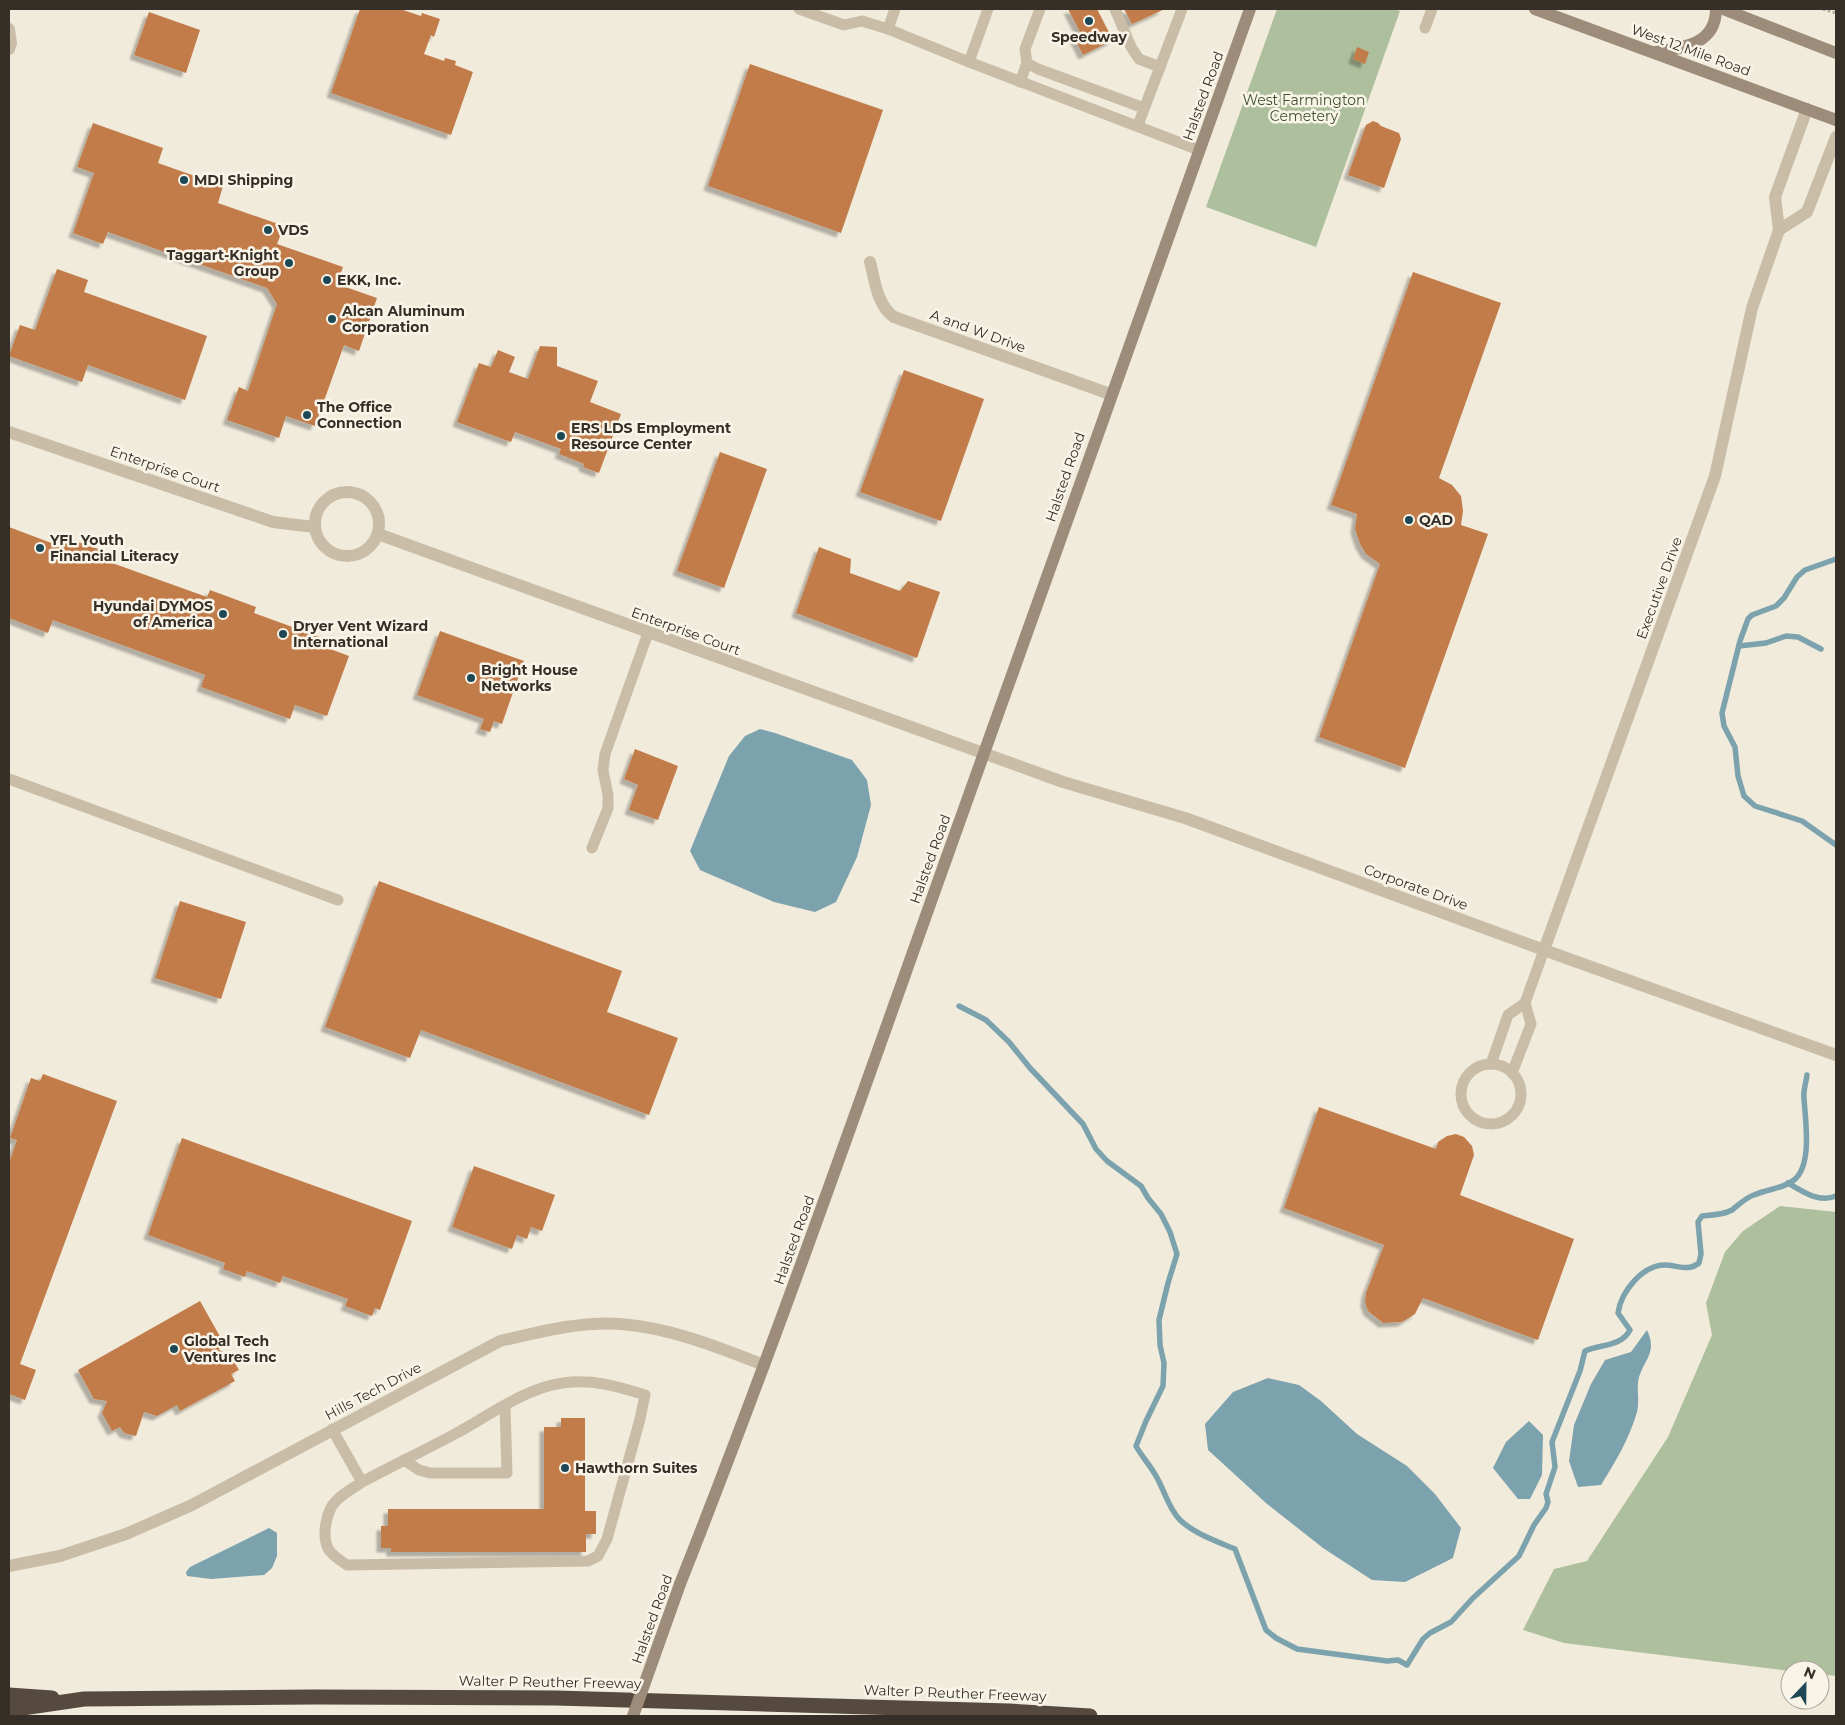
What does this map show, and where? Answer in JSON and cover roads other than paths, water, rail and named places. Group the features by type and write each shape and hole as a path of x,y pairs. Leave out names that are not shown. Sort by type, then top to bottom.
{"highway":[{"path":"9,1695 84,1699"},
{"name":"Walter P Reuther Freeway","path":"9,1710 84,1699 314,1697 556,1698 1009,1711 1090,1716"}],"street":[{"name":"Halsted Road","path":"632,1716 680,1584 764,1365 984,754 1110,394 1250,9"},
{"name":"West 12 Mile Road","path":"1535,9 1836,120"},
{"path":"1654,52 1686,48 1703,38 1711,30 1716,18 1716,9"},
{"path":"1723,9 1836,53"},
{"path":"9,29 11,43 9,49"},
{"name":"Executive Drive","path":"1544,950 1716,476 1752,308 1780,230 1776,197 1807,109"},
{"path":"1780,230 1807,212 1836,136"},
{"name":"A and W Drive","path":"870,262 882,305 894,317 1110,394"},
{"name":"Enterprise Court","path":"9,432 273,522 314,527"},
{"path":"344,492 357,493 368,499 376,510 380,522 378,534 372,546 362,554 349,557 337,555 325,549 318,539 314,527 316,514 322,503 332,495 344,492"},
{"name":"Enterprise Court","path":"378,534 984,754"},
{"name":"Corporate Drive","path":"984,754 1063,782 1185,818 1836,1055"},
{"name":"Hills Tech Drive","path":"9,1566 60,1556 126,1534 192,1505 500,1341 571,1326 620,1324 662,1330 715,1346 764,1365"}],"lane":[{"path":"799,9 844,25 862,21 888,29 1020,82 1138,125 1199,150"},
{"path":"888,29 895,9"},
{"path":"969,62 988,9"},
{"path":"1020,82 1027,63 1025,49 1040,9"},
{"path":"1115,9 1138,59 1160,66"},
{"path":"1138,125 1182,9"},
{"path":"1425,28 1432,9"},
{"path":"1027,63 1038,69 1144,108"},
{"path":"592,848 608,808 608,794 603,770 605,754 648,633"},
{"path":"9,779 338,900"},
{"path":"1491,1064 1508,1015 1525,1003 1544,950"},
{"path":"1512,1073 1531,1024 1525,1003"},
{"path":"1491,1064 1502,1066 1512,1073 1519,1082 1522,1094 1519,1105 1513,1115 1504,1122 1492,1124 1480,1122 1471,1116 1464,1106 1461,1095 1464,1083 1470,1073 1480,1067 1491,1064"},
{"path":"592,1381 618,1386 645,1395 607,1540 598,1556 588,1561 347,1565 328,1549 326,1536 328,1515 336,1501 362,1482 404,1460 536,1390 561,1383 592,1381"},
{"path":"404,1460 419,1470 430,1473 507,1473 505,1406"},
{"path":"332,1430 362,1482"}],"water":[{"path":"760,729 852,760 867,780 871,805 857,857 836,902 815,912 774,902 700,870 690,851 729,756 745,736"},
{"path":"1647,1330 1651,1349 1639,1377 1638,1408 1626,1441 1601,1485 1578,1487 1569,1461 1574,1425 1591,1384 1605,1360 1631,1352"},
{"path":"1268,1378 1299,1385 1321,1401 1357,1434 1407,1466 1435,1494 1461,1528 1453,1558 1405,1582 1372,1580 1323,1548 1266,1503 1208,1450 1205,1424 1233,1392"},
{"path":"1529,1421 1543,1435 1542,1475 1530,1499 1518,1499 1493,1468 1506,1442"},
{"path":"269,1528 277,1533 277,1556 272,1568 264,1575 211,1579 187,1576 186,1572 190,1567"}],"waterway":[{"path":"1836,559 1805,570 1797,577 1784,598 1776,606 1752,615 1748,619 1740,641 1722,713 1724,726 1735,747 1738,776 1744,796 1755,806 1802,821 1836,845"},
{"path":"1739,646 1766,643 1786,636 1798,637 1821,649"},
{"path":"959,1006 986,1020 1009,1042 1030,1068 1083,1124 1096,1149 1107,1161 1141,1186 1161,1214 1170,1232 1177,1254 1159,1320 1160,1345 1164,1363 1163,1386 1136,1446 1156,1476 1176,1515 1186,1525 1199,1533 1235,1549 1266,1630 1276,1638 1297,1649 1387,1661 1398,1660 1407,1665 1423,1639 1451,1622 1473,1598 1519,1556 1548,1502 1546,1494 1555,1467 1552,1442 1580,1371 1585,1351 1616,1342 1630,1330 1618,1313 1623,1297 1634,1281 1656,1266 1665,1265 1687,1268 1695,1266 1699,1263 1701,1254 1698,1222 1702,1216 1729,1212 1751,1196 1790,1183 1800,1173 1804,1164 1807,1141 1804,1095 1807,1075"},
{"path":"1788,1183 1805,1193 1817,1197 1830,1198 1836,1196"}],"place":[{"name":"Speedway","path":"1089,21"},
{"name":"MDI Shipping","path":"184,180"},
{"name":"VDS","path":"268,230"},
{"name":"Taggart-Knight Group","path":"289,263"},
{"name":"EKK, Inc.","path":"327,280"},
{"name":"Alcan Aluminum Corporation","path":"332,319"},
{"name":"The Office Connection","path":"307,415"},
{"name":"ERS LDS Employment Resource Center","path":"561,436"},
{"name":"QAD","path":"1409,520"},
{"name":"YFL Youth Financial Literacy","path":"40,548"},
{"name":"Hyundai DYMOS of America","path":"223,614"},
{"name":"Dryer Vent Wizard International","path":"283,634"},
{"name":"Bright House Networks","path":"471,678"},
{"name":"Global Tech Ventures Inc","path":"174,1349"},
{"name":"Hawthorn Suites","path":"565,1468"}],"park label":[{"name":"West Farmington Cemetery","path":"1304,108"}]}
